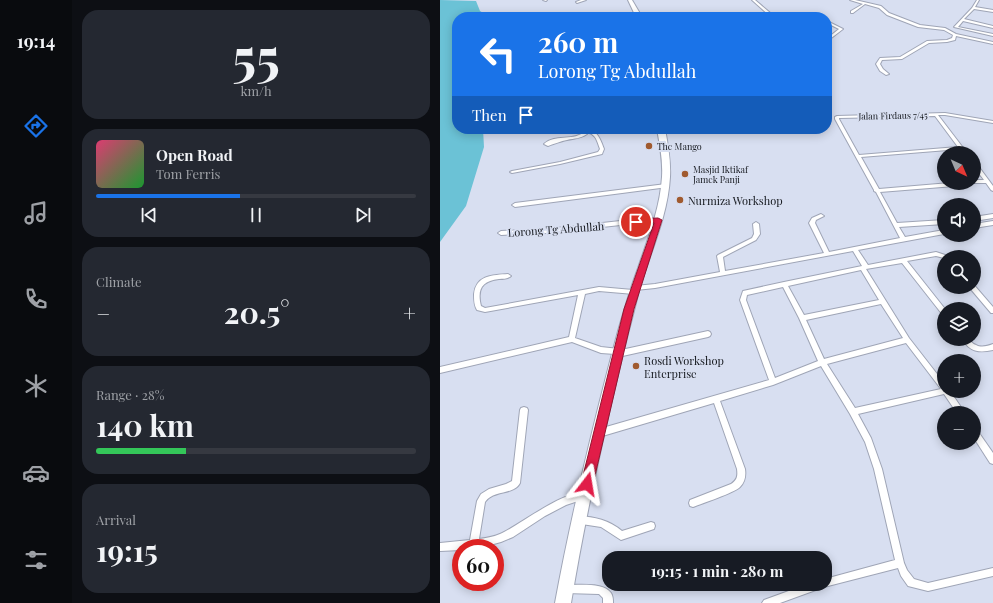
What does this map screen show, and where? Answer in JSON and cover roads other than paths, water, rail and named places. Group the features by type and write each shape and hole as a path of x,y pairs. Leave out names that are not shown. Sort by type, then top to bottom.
{"main road":[{"path":"630,0 637,12"},
{"path":"563,603 578,520 618,353 634,290 658,220 666,186 668,160 662,134"}],"street":[{"path":"577,2 585,0"},
{"path":"753,0 767,12"},
{"path":"851,0 880,7 888,14 919,26 945,30 955,35 993,43"},
{"path":"956,27 978,0"},
{"path":"852,12 864,4"},
{"path":"973,8 993,11"},
{"path":"963,20 993,27"},
{"path":"832,24 841,29 832,36"},
{"path":"945,30 956,27 993,35"},
{"path":"887,74 881,70 878,64 881,59 901,58 928,42 948,41 954,39 955,35"},
{"name":"Jalan Firdaus 7/45","path":"858,156 837,117 946,114 991,122"},
{"path":"936,115 959,146"},
{"path":"991,122 993,126"},
{"path":"568,138 580,137 583,134"},
{"path":"512,172 560,163 600,153 602,149 596,134"},
{"path":"904,240 858,156 937,150"},
{"path":"981,173 993,189"},
{"path":"981,181 987,181"},
{"path":"515,205 666,186"},
{"path":"876,191 937,186"},
{"path":"820,216 814,219 812,223 827,254"},
{"path":"981,218 993,216"},
{"name":"Lorong Tg Abdullah","path":"500,233 547,231 658,220"},
{"path":"895,225 937,222"},
{"path":"981,225 993,223"},
{"path":"723,273 720,256 754,238 757,234 756,224"},
{"path":"508,276 486,280 477,287 477,305 479,308 485,310 582,292 607,289 634,290 937,233"},
{"path":"854,249 907,340 937,379"},
{"path":"773,382 742,297 748,292 937,254"},
{"path":"903,260 937,303"},
{"path":"784,284 802,318 822,362 853,412 868,441 878,469 900,563 904,573 911,583 928,587 993,572"},
{"path":"572,339 582,292"},
{"path":"978,294 993,311"},
{"path":"802,318 883,301"},
{"path":"440,370 572,339 600,350 618,353 708,334"},
{"path":"599,433 773,382 822,362 907,340"},
{"path":"973,346 976,349 982,350 993,347"},
{"path":"853,412 937,393"},
{"path":"693,503 738,484 742,477 741,469 716,399"},
{"path":"475,539 481,501 484,495 488,492 511,487 516,483 524,410"},
{"path":"981,442 993,460"},
{"path":"493,539 502,537 564,502 579,497 584,497"},
{"path":"578,520 598,521 611,527 621,536 651,526"},
{"path":"440,547 452,546"},
{"path":"832,581 900,563"},
{"path":"566,590 600,590 608,596 608,603"},
{"path":"767,603 802,591"}],"water":[{"path":"440,0 476,1 482,12 452,12 452,134 483,134 484,147 466,206 440,242"}],"place":[{"name":"The Mango","path":"649,146"},
{"name":"Masjid Iktikaf Jamek Panji","path":"685,174"},
{"name":"Nurmiza Workshop","path":"680,200"},
{"name":"Rosdi Workshop Enterprise","path":"636,366"}]}
